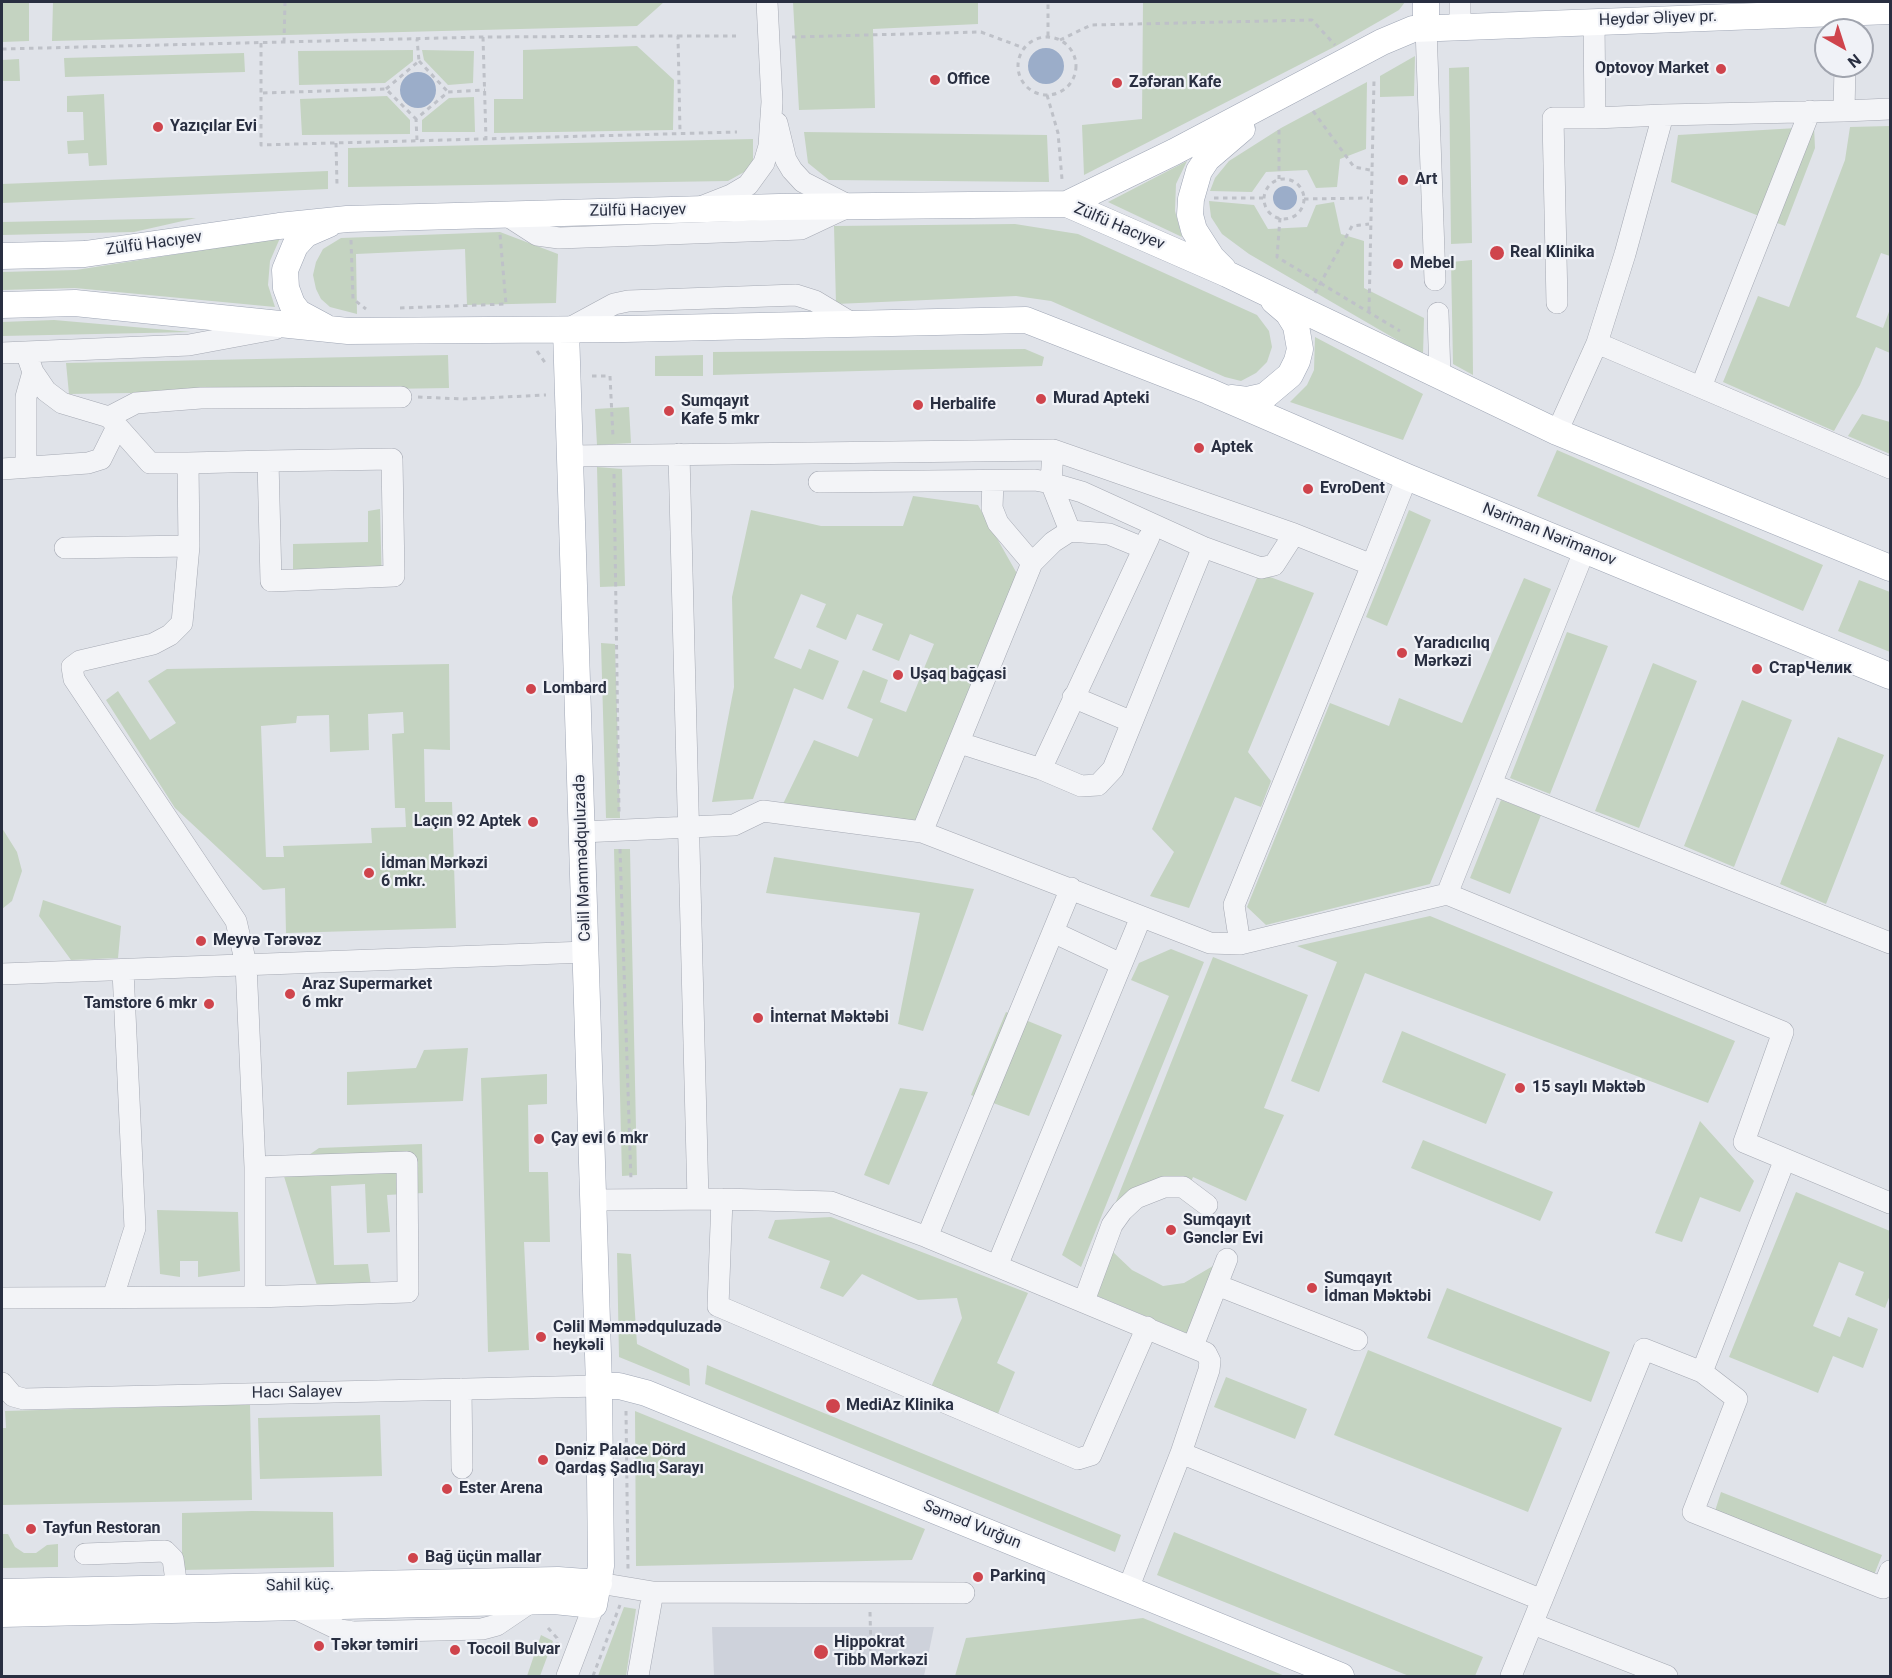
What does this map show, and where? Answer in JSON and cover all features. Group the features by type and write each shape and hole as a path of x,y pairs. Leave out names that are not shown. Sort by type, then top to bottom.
{"main road":[{"path":"1426,2 1426,28"},
{"name":"Heydər Əliyev pr.","path":"1858,18 1890,11"},
{"name":"Heydər Əliyev pr.","path":"1282,96 1393,37 1426,28 1460,14 1594,21 1814,21"},
{"path":"1067,204 1282,96"},
{"path":"1227,274 1212,258 1194,230 1190,215 1193,186 1207,159 1282,96"},
{"name":"Zülfü Hacıyev","path":"2,256 85,254 279,226 346,230 503,223 609,211 1067,204 1227,274 1258,290"},
{"path":"346,230 306,234 295,246 285,270 285,288 299,313 321,326 348,331"},
{"path":"1258,290 1557,432 1890,566"},
{"path":"2,305 75,303 286,327 348,331 566,330 1026,320 1208,391 1247,400 1265,396 1279,386 1294,368 1300,350 1296,326 1288,313 1258,290"},
{"name":"Cəlil Məmmədquluzadə","path":"566,330 600,1386 597,1594"},
{"name":"Nəriman Nərimanov","path":"1208,391 1407,477 1890,676"},
{"name":"Səməd Vurğun","path":"600,1386 626,1387 646,1393 1341,1677"},
{"name":"Sahil küç.","path":"2,1614 294,1608 558,1580 597,1594"},
{"name":"Sahil küç.","path":"2,1592 177,1588 415,1594 531,1602 597,1594"}],"street":[{"path":"692,210 731,195 757,175 769,146 772,102 767,2"},
{"path":"1594,21 1595,118"},
{"path":"1426,28 1435,280"},
{"path":"1844,111 1845,78"},
{"path":"772,102 786,160 792,170 803,182 851,206"},
{"path":"1557,303 1553,118 1890,109"},
{"path":"1701,387 1810,111"},
{"path":"1557,432 1597,343 1625,254 1663,115"},
{"path":"503,223 547,238 801,229 851,206"},
{"path":"609,211 643,234"},
{"path":"1438,313 1440,377"},
{"path":"2,352 189,345 286,327"},
{"path":"1597,343 1890,468"},
{"path":"26,352 33,372 46,391 62,403 113,422 150,463 188,463 268,461 392,459 394,576 271,580 268,461"},
{"path":"26,466 26,397 33,372"},
{"path":"2,469 88,463 101,459 113,422 136,403 201,398 401,397"},
{"path":"571,456 1053,450 1294,534 1372,565"},
{"path":"1053,450 1051,483 1070,531"},
{"path":"679,454 698,1199"},
{"path":"188,463 189,546 182,623 170,635 153,644 80,661 72,667 74,679 236,921 246,964 255,1167 255,1297"},
{"path":"1240,944 1234,905 1407,477"},
{"path":"819,482 1035,480 1051,483 1082,492 1203,547 1261,568 1274,564 1294,534"},
{"path":"993,481 992,508 998,523 1032,562"},
{"path":"1041,769 1155,525"},
{"path":"922,832 1032,562 1053,542 1070,531 1109,534 1143,548"},
{"path":"65,548 189,546"},
{"path":"960,743 1041,769 1081,786 1098,785 1113,769 1203,547"},
{"path":"1447,894 1585,549"},
{"path":"1073,697 1132,722"},
{"path":"1491,784 1890,943"},
{"path":"582,832 734,825 763,811 922,832 1210,943 1240,944 1447,894 1783,1032 1744,1142 1890,1203"},
{"path":"927,1238 1071,888"},
{"path":"997,1266 1141,917"},
{"path":"1053,932 1121,964"},
{"path":"2,974 586,952"},
{"path":"113,1297 135,1228 123,971"},
{"path":"1702,1372 1785,1159"},
{"path":"2,1298 255,1297 408,1292 407,1162 255,1167"},
{"path":"1084,1301 1112,1225 1122,1211 1136,1198 1164,1187 1183,1187 1207,1205"},
{"path":"722,1199 718,1306 1078,1459 1091,1455 1147,1327"},
{"path":"594,1200 722,1199 831,1202 1084,1301 1206,1353 1210,1361 1209,1370 1181,1454 1128,1589"},
{"path":"1193,1346 1227,1259"},
{"path":"1217,1285 1357,1340"},
{"path":"1511,1677 1644,1349 1702,1372 1737,1399 1693,1512 1883,1588 1890,1571"},
{"name":"Hacı Salayev","path":"3,1388 13,1396 24,1399 600,1386"},
{"path":"461,1389 462,1468"},
{"path":"1181,1454 1542,1600"},
{"path":"85,1554 165,1551 173,1559 177,1588"},
{"path":"638,1677 653,1592"},
{"path":"567,1677 597,1594 653,1592 964,1593"},
{"path":"294,1608 340,1630 353,1632 471,1629 497,1625 531,1602"},
{"path":"1533,1624 1667,1677"}],"path":[{"path":"284,42 285,2"},
{"path":"1048,2 1048,37"},
{"path":"1060,39 1073,54 1076,73 1070,84 1060,93 1047,95 1034,92 1024,84 1019,66 1024,48 1035,39 1048,37 1060,39 1091,25 1312,20 1336,46"},
{"path":"792,37 981,32 1024,48"},
{"path":"678,36 680,132"},
{"path":"2,49 483,37 736,36"},
{"path":"483,37 486,139"},
{"path":"417,39 419,62 448,92"},
{"path":"261,43 263,93 261,145 737,132"},
{"path":"263,93 386,89 419,62"},
{"path":"1369,311 1369,198 1374,80"},
{"path":"386,89 416,119 417,141"},
{"path":"416,119 448,92 485,90"},
{"path":"1047,95 1058,133 1062,179"},
{"path":"1313,111 1354,167 1370,170"},
{"path":"1279,129 1279,179"},
{"path":"336,143 338,185"},
{"path":"1279,179 1265,190 1263,198 1271,214 1280,218 1296,214 1304,199"},
{"path":"1279,179 1296,183 1304,199"},
{"path":"1214,198 1263,198"},
{"path":"1304,199 1369,198"},
{"path":"1280,218 1278,257 1405,335"},
{"path":"399,308 506,304 503,223"},
{"path":"1315,293 1352,226 1370,224"},
{"path":"346,230 353,299 365,309 376,308"},
{"path":"592,376 610,376 614,455 620,830 632,1200"},
{"path":"401,397 463,399 551,395"},
{"path":"870,1592 871,1654"},
{"path":"548,1628 557,1638 556,1649"}],"shaded area":[{"name":"Hippokrat Tibb Mərkəzi","path":"712,1627 934,1627 924,1676 714,1676"}],"green space":[{"path":"2,2 29,2 29,41 2,42"},
{"path":"53,2 664,2 637,26 52,41"},
{"path":"793,2 978,2 978,24 873,29 875,108 799,110"},
{"path":"1143,2 1405,2 1399,10 1336,46 1084,175 1082,125 1142,119"},
{"path":"637,46 674,80 673,130 494,133 494,99 523,99 523,50"},
{"path":"413,50 413,61 385,83 299,85 298,51"},
{"path":"422,50 474,51 473,83 448,85 424,60"},
{"path":"244,53 245,72 65,77 64,58"},
{"path":"1415,56 1414,96 1380,97 1380,76"},
{"path":"19,59 20,81 2,81 2,60"},
{"path":"1469,67 1472,243 1451,244 1449,68"},
{"path":"1367,82 1366,149 1340,159 1337,187 1316,188 1307,170 1266,172 1252,192 1210,191 1215,178 1229,161 1281,128"},
{"path":"104,94 107,165 89,166 88,153 68,154 67,141 84,140 83,112 67,112 67,96"},
{"path":"387,96 410,120 410,134 302,135 300,99"},
{"path":"474,97 475,132 422,132 422,120 449,98"},
{"path":"1890,126 1890,256 1881,253 1856,317 1883,328 1890,309 1890,353 1876,347 1860,385 1834,431 1723,382 1758,296 1789,307 1845,160 1850,127"},
{"path":"1814,127 1815,148 1785,226 1671,182 1678,135"},
{"path":"804,132 1047,135 1049,182 829,180 808,163"},
{"path":"753,139 753,161 746,171 728,181 348,187 348,148"},
{"path":"1187,161 1176,184 1175,211 1182,237 1108,202"},
{"path":"328,171 328,189 2,203 2,184"},
{"path":"1209,201 1254,205 1268,229 1307,227 1316,205 1334,202 1341,234 1364,241 1364,288 1424,318 1423,355 1249,254 1222,234 1211,217"},
{"path":"196,218 134,232 2,235 2,222"},
{"path":"1015,224 1078,234 1257,315 1269,331 1272,347 1267,362 1256,373 1241,381 1225,377 1051,301 1016,296 836,304 834,226"},
{"path":"500,232 558,254 556,303 467,305 465,249 356,254 357,314 330,307 321,299 316,289 313,275 316,262 323,249 341,238"},
{"path":"280,238 270,261 268,285 275,307 75,288 2,290 2,272 76,270"},
{"path":"1472,260 1473,375 1453,364 1451,262"},
{"path":"54,320 191,332 2,336 2,322"},
{"path":"1315,337 1423,394 1403,440 1290,402 1307,385 1314,370"},
{"path":"1025,349 1044,357 1042,366 713,375 713,352"},
{"path":"448,355 449,388 69,394 66,363"},
{"path":"703,355 703,376 655,376 655,356"},
{"path":"629,407 631,443 597,445 595,409"},
{"path":"1862,414 1890,422 1890,454 1848,436"},
{"path":"1557,450 1823,565 1803,611 1537,496"},
{"path":"597,467 622,469 625,586 600,587"},
{"path":"913,496 978,505 1028,593 918,821 783,804 814,740 858,757 873,719 847,708 863,670 888,680 880,702 906,712 934,644 910,634 899,661 872,650 883,624 857,614 846,640 816,627 826,604 801,594 774,658 801,669 809,649 839,661 823,700 794,688 753,799 712,802 734,687 732,597 751,510 821,526 903,526"},
{"path":"380,509 382,587 293,589 293,544 368,542 368,511"},
{"path":"1409,510 1431,520 1387,626 1366,617"},
{"path":"1259,573 1314,593 1248,752 1271,781 1261,807 1235,797 1189,908 1150,896 1174,852 1152,829"},
{"path":"1524,578 1551,589 1430,884 1266,925 1247,907 1330,703 1389,726 1399,698 1462,723"},
{"path":"1859,580 1890,592 1890,652 1838,631"},
{"path":"1567,632 1608,646 1550,794 1510,778"},
{"path":"601,643 615,644 620,818 606,818"},
{"path":"1653,663 1697,681 1639,828 1595,811"},
{"path":"449,664 450,750 424,749 425,802 452,802 456,928 286,933 285,888 263,890 175,808 106,700 118,691 150,740 176,723 148,681 167,669","holes":["403,712 404,733 392,734 395,808 405,808 406,827 371,828 372,843 283,846 284,857 266,857 261,726 296,723 297,716 329,715 330,752 369,750 368,714"]},
{"path":"1742,700 1792,720 1734,867 1684,846"},
{"path":"1838,737 1884,755 1826,904 1780,884"},
{"path":"1501,800 1541,815 1510,894 1470,878"},
{"path":"2,828 17,852 22,871 12,901 2,909"},
{"path":"614,849 630,849 637,1175 622,1176"},
{"path":"774,857 974,889 923,1031 898,1024 920,913 766,893"},
{"path":"43,900 121,926 118,958 71,960 39,916"},
{"path":"1430,916 1735,1041 1708,1103 1365,973 1319,1092 1291,1081 1337,962 1297,946"},
{"path":"1171,949 1204,962 1081,1267 1062,1255 1169,996 1131,980 1139,963"},
{"path":"1213,957 1308,995 1264,1108 1284,1115 1246,1201 1193,1177 1191,1182 1115,1204"},
{"path":"1006,1012 1062,1035 1029,1116 971,1095"},
{"path":"1402,1031 1506,1074 1486,1124 1382,1082"},
{"path":"468,1048 463,1101 347,1105 347,1072 416,1068 424,1050"},
{"path":"547,1074 547,1104 528,1105 529,1172 548,1172 550,1242 524,1242 529,1350 488,1352 481,1078"},
{"path":"900,1088 928,1092 889,1185 864,1175"},
{"path":"1700,1121 1754,1181 1740,1212 1700,1197 1682,1242 1655,1233"},
{"path":"1423,1140 1553,1192 1540,1221 1411,1168"},
{"path":"422,1144 423,1193 387,1195 390,1232 367,1233 365,1184 331,1186 334,1265 368,1264 373,1300 322,1302 283,1173 319,1148"},
{"path":"1796,1192 1890,1231 1890,1295 1885,1308 1855,1295 1864,1272 1839,1262 1813,1326 1840,1337 1848,1317 1878,1329 1863,1368 1833,1356 1818,1393 1729,1357"},
{"path":"157,1210 238,1212 240,1271 198,1277 198,1261 180,1261 180,1277 160,1274"},
{"path":"831,1217 1028,1293 997,1363 1015,1372 997,1416 931,1387 962,1318 957,1298 918,1300 862,1274 843,1297 820,1288 830,1261 768,1238 775,1220"},
{"path":"1113,1252 1132,1270 1163,1286 1184,1283 1218,1263 1191,1335 1095,1295"},
{"path":"617,1253 631,1254 637,1344 689,1369 690,1386 619,1357"},
{"path":"1447,1288 1610,1352 1591,1402 1427,1338"},
{"path":"1368,1350 1562,1428 1528,1512 1334,1435"},
{"path":"707,1365 1121,1535 1115,1552 705,1384"},
{"path":"1226,1377 1307,1409 1295,1439 1214,1407"},
{"path":"250,1404 252,1500 2,1505 2,1428 6,1428 5,1411"},
{"path":"635,1411 925,1529 912,1560 636,1566"},
{"path":"380,1415 382,1476 260,1479 258,1418"},
{"path":"1721,1492 1882,1555 1874,1575 1715,1511"},
{"path":"333,1512 334,1567 182,1570 182,1513"},
{"path":"1174,1532 1483,1657 1475,1676 1409,1676 1157,1575"},
{"path":"2,1534 8,1534 15,1547 24,1553 36,1553 47,1545 58,1544 58,1567 2,1568"},
{"path":"624,1607 636,1609 626,1676 598,1676"},
{"path":"1143,1618 1285,1676 955,1676 966,1638"},
{"path":"541,1635 553,1641 540,1676 527,1676"}],"water":[{"path":"1046,48 1059,53 1064,66 1059,79 1046,84 1033,79 1028,66 1033,53"},
{"path":"418,72 430,78 436,90 430,102 418,108 406,102 400,90 406,78"},
{"path":"1285,186 1294,189 1297,198 1294,207 1285,210 1276,207 1273,198 1276,189"}],"place":[{"name":"Optovoy Market","path":"1721,69"},
{"name":"Office","path":"935,80"},
{"name":"Zәfәran Kafe","path":"1117,83"},
{"name":"Yazıçılar Evi","path":"158,127"},
{"name":"Art","path":"1403,180"},
{"name":"Real Klinika","path":"1497,253"},
{"name":"Mebel","path":"1398,264"},
{"name":"Murad Apteki","path":"1041,399"},
{"name":"Herbalife","path":"918,405"},
{"name":"Sumqayıt Kafe 5 mkr","path":"669,411"},
{"name":"Aptek","path":"1199,448"},
{"name":"EvroDent","path":"1308,489"},
{"name":"Yaradıcılıq Mərkəzi","path":"1402,653"},
{"name":"СтарЧелик","path":"1757,669"},
{"name":"Uşaq bağçasi","path":"898,675"},
{"name":"Lombard","path":"531,689"},
{"name":"Laçın 92 Aptek","path":"533,822"},
{"name":"İdman Mәrkәzi 6 mkr.","path":"369,873"},
{"name":"Meyvə Tərəvəz","path":"201,941"},
{"name":"Araz Supermarket 6 mkr","path":"290,994"},
{"name":"Tamstore 6 mkr","path":"209,1004"},
{"name":"İnternat Məktəbi","path":"758,1018"},
{"name":"15 saylı Məktəb","path":"1520,1088"},
{"name":"Çay evi 6 mkr","path":"539,1139"},
{"name":"Sumqayıt Gənclər Evi","path":"1171,1230"},
{"name":"Sumqayıt İdman Məktəbi","path":"1312,1288"},
{"name":"Cəlil Məmmədquluzadə heykəli","path":"541,1337"},
{"name":"MediAz Klinika","path":"833,1406"},
{"name":"Dəniz Palace Dörd Qardaş Şadlıq Sarayı","path":"543,1460"},
{"name":"Ester Arena","path":"447,1489"},
{"name":"Tayfun Restoran","path":"31,1529"},
{"name":"Bağ üçün mallar","path":"413,1558"},
{"name":"Parkinq","path":"978,1577"},
{"name":"Təkər təmiri","path":"319,1646"},
{"name":"Tocoil Bulvar","path":"455,1650"},
{"name":"Hippokrat Tibb Mərkəzi","path":"821,1652"}]}
